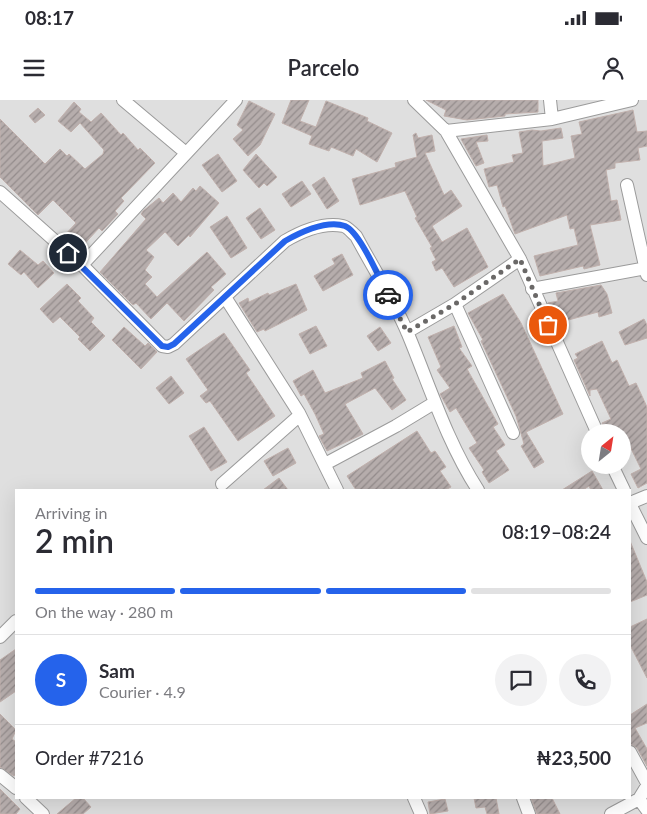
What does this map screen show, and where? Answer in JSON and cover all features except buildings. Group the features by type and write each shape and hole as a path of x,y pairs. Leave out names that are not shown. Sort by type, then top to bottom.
{"street":[{"path":"123,100 186,153"},
{"path":"82,265 236,100"},
{"path":"414,100 446,131 520,259 594,424"},
{"path":"550,100 552,119"},
{"path":"446,131 552,119 632,100"},
{"path":"532,289 646,271 627,185"},
{"path":"0,192 82,265 162,346 168,347 174,344 285,241 303,231 330,226 345,226 356,236 407,332 434,403 466,471 477,489"},
{"path":"407,332 455,304 520,259"},
{"path":"225,297 300,416 336,489"},
{"path":"455,304 513,433"},
{"path":"324,464 396,426 434,403"},
{"path":"222,484 300,416"},
{"path":"616,474 624,489"},
{"path":"631,503 647,496"},
{"path":"631,505 647,538"},
{"path":"0,637 15,622"},
{"path":"611,814 639,799 647,785 631,754"},
{"path":"0,775 15,787"},
{"path":"27,799 42,814"},
{"path":"414,799 421,814"},
{"path":"523,799 529,814"},
{"path":"639,799 647,810"}],"shaded area":[{"path":"0,100 647,100 647,814 0,814"}],"way so far":[{"path":"388,295 407,332 455,304 520,259 548,325"}],"route":[{"path":"68,253 162,346 168,347 174,344 216,304 267,260 285,241 303,231 330,226 345,226 356,236 388,295"}]}
